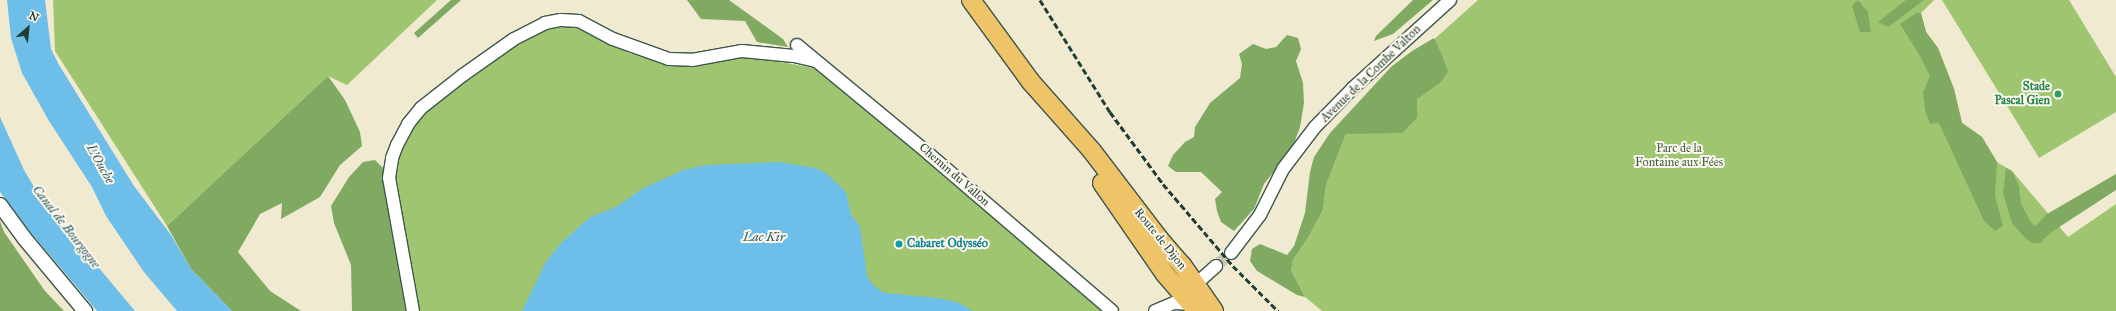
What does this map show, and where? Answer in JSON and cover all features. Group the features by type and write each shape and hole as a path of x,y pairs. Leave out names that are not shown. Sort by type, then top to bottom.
{"main road":[{"name":"Route de Dijon","path":"971,0 1030,82 1092,151 1160,240 1196,284"},
{"name":"Route de Dijon","path":"1030,82 1042,104 1098,177 1165,274 1192,309"},
{"name":"Route de Dijon","path":"1098,177 1126,206 1174,268 1186,280 1196,284"},
{"path":"1196,284 1192,309 1207,311"},
{"path":"1196,284 1214,311"}],"street":[{"name":"Avenue de la Combe Valton","path":"1232,253 1260,215 1283,169 1316,127 1353,88 1450,0"},
{"path":"413,311 390,178 392,158 408,124 421,108 463,75 514,40 545,24 561,20 579,22 613,39 668,59 692,60 742,51 815,61"},
{"name":"Chemin du Vallon","path":"797,45 929,154 1112,310"},
{"path":"0,204 25,239 85,311"},
{"path":"1196,284 1216,266"},
{"path":"1155,311 1174,303 1192,309"}],"green space":[{"path":"53,0 437,0 347,85 328,76 167,226 55,51"},
{"path":"451,0 461,0 418,38 414,33"},
{"path":"687,0 729,0 783,39 788,47 757,42 745,21 701,19"},
{"path":"1413,0 1433,0 1393,34 1374,41 1376,36"},
{"name":"Parc de la Fontaine aux Fées","path":"1478,0 1934,0 1921,13 1926,32 1938,48 1954,89 1962,123 1982,137 1997,162 2012,171 2068,237 2116,204 2116,311 1322,311 1305,297 1291,270 1293,260 1309,236 1323,210 1326,185 1346,134 1392,77"},
{"path":"1858,0 1868,12 1871,32 1860,32 1852,6"},
{"path":"1906,0 1924,0 1888,27 1878,22"},
{"name":"Stade Pascal Gien","path":"1942,0 2069,0 2116,77 2116,112 2039,158"},
{"path":"1916,13 1921,13 1926,32 1938,48 1954,89 1962,123 1982,137 1997,162 1995,196 2003,226 1995,231 1984,221 1939,123 1930,124 1925,110 1923,92 1930,76 1920,56 1900,24"},
{"path":"568,25 577,26 629,53 664,63 754,57 824,70 1113,311 417,311 394,186 397,154 419,117 483,65 542,29"},
{"path":"1287,35 1298,38 1301,49 1296,61 1303,83 1304,103 1300,127 1292,149 1264,184 1254,209 1234,231 1221,222 1217,211 1215,199 1222,192 1201,172 1176,172 1168,166 1173,155 1185,142 1194,137 1195,127 1210,103 1240,78 1242,64 1239,54 1253,44 1266,49 1276,47"},
{"path":"1434,38 1448,72 1440,83 1417,99 1417,118 1402,133 1346,134 1326,185 1323,210 1309,236 1293,260 1291,270 1305,297 1297,295 1257,271 1250,261 1252,249 1260,244 1287,255 1294,246 1305,213 1310,172 1314,157 1330,133 1391,67 1412,51"},
{"path":"328,76 345,100 360,132 362,146 340,165 320,197 281,219 282,203 260,214 238,252 270,291 301,311 232,311 191,269 167,226"},
{"path":"375,160 384,169 391,229 408,311 352,311 351,265 334,223 331,206 349,177 363,162"},
{"path":"2006,168 2012,171 2019,186 2021,204 2032,224 2036,226 2047,214 2116,174 2116,190 2050,233 2040,243 2032,243 2025,238 2012,223 2003,193"},
{"path":"0,221 4,232 45,291 64,311 0,311"}],"water":[{"name":"L'Ouche","path":"7,0 45,0 51,49 59,65 134,186 171,235 191,269 232,311 177,311 144,272 106,216 92,187 49,121 22,73 11,38"},
{"name":"Canal de Bourgogne","path":"0,117 24,170 41,199 135,311 97,311 26,227 0,192"},
{"name":"Lac Kir","path":"779,162 815,168 826,173 846,192 851,215 860,226 867,276 873,285 884,293 938,298 959,303 973,311 522,311 546,262 561,243 589,218 618,206 642,189 683,170 708,165"}],"tunnel":[{"path":"1216,266 1231,253"}],"railway":[{"path":"1040,0 1110,112 1163,184 1233,266 1278,311"}],"place":[{"name":"Stade Pascal Gien","path":"2058,94"},
{"name":"Cabaret Odysséo","path":"899,244"}]}
